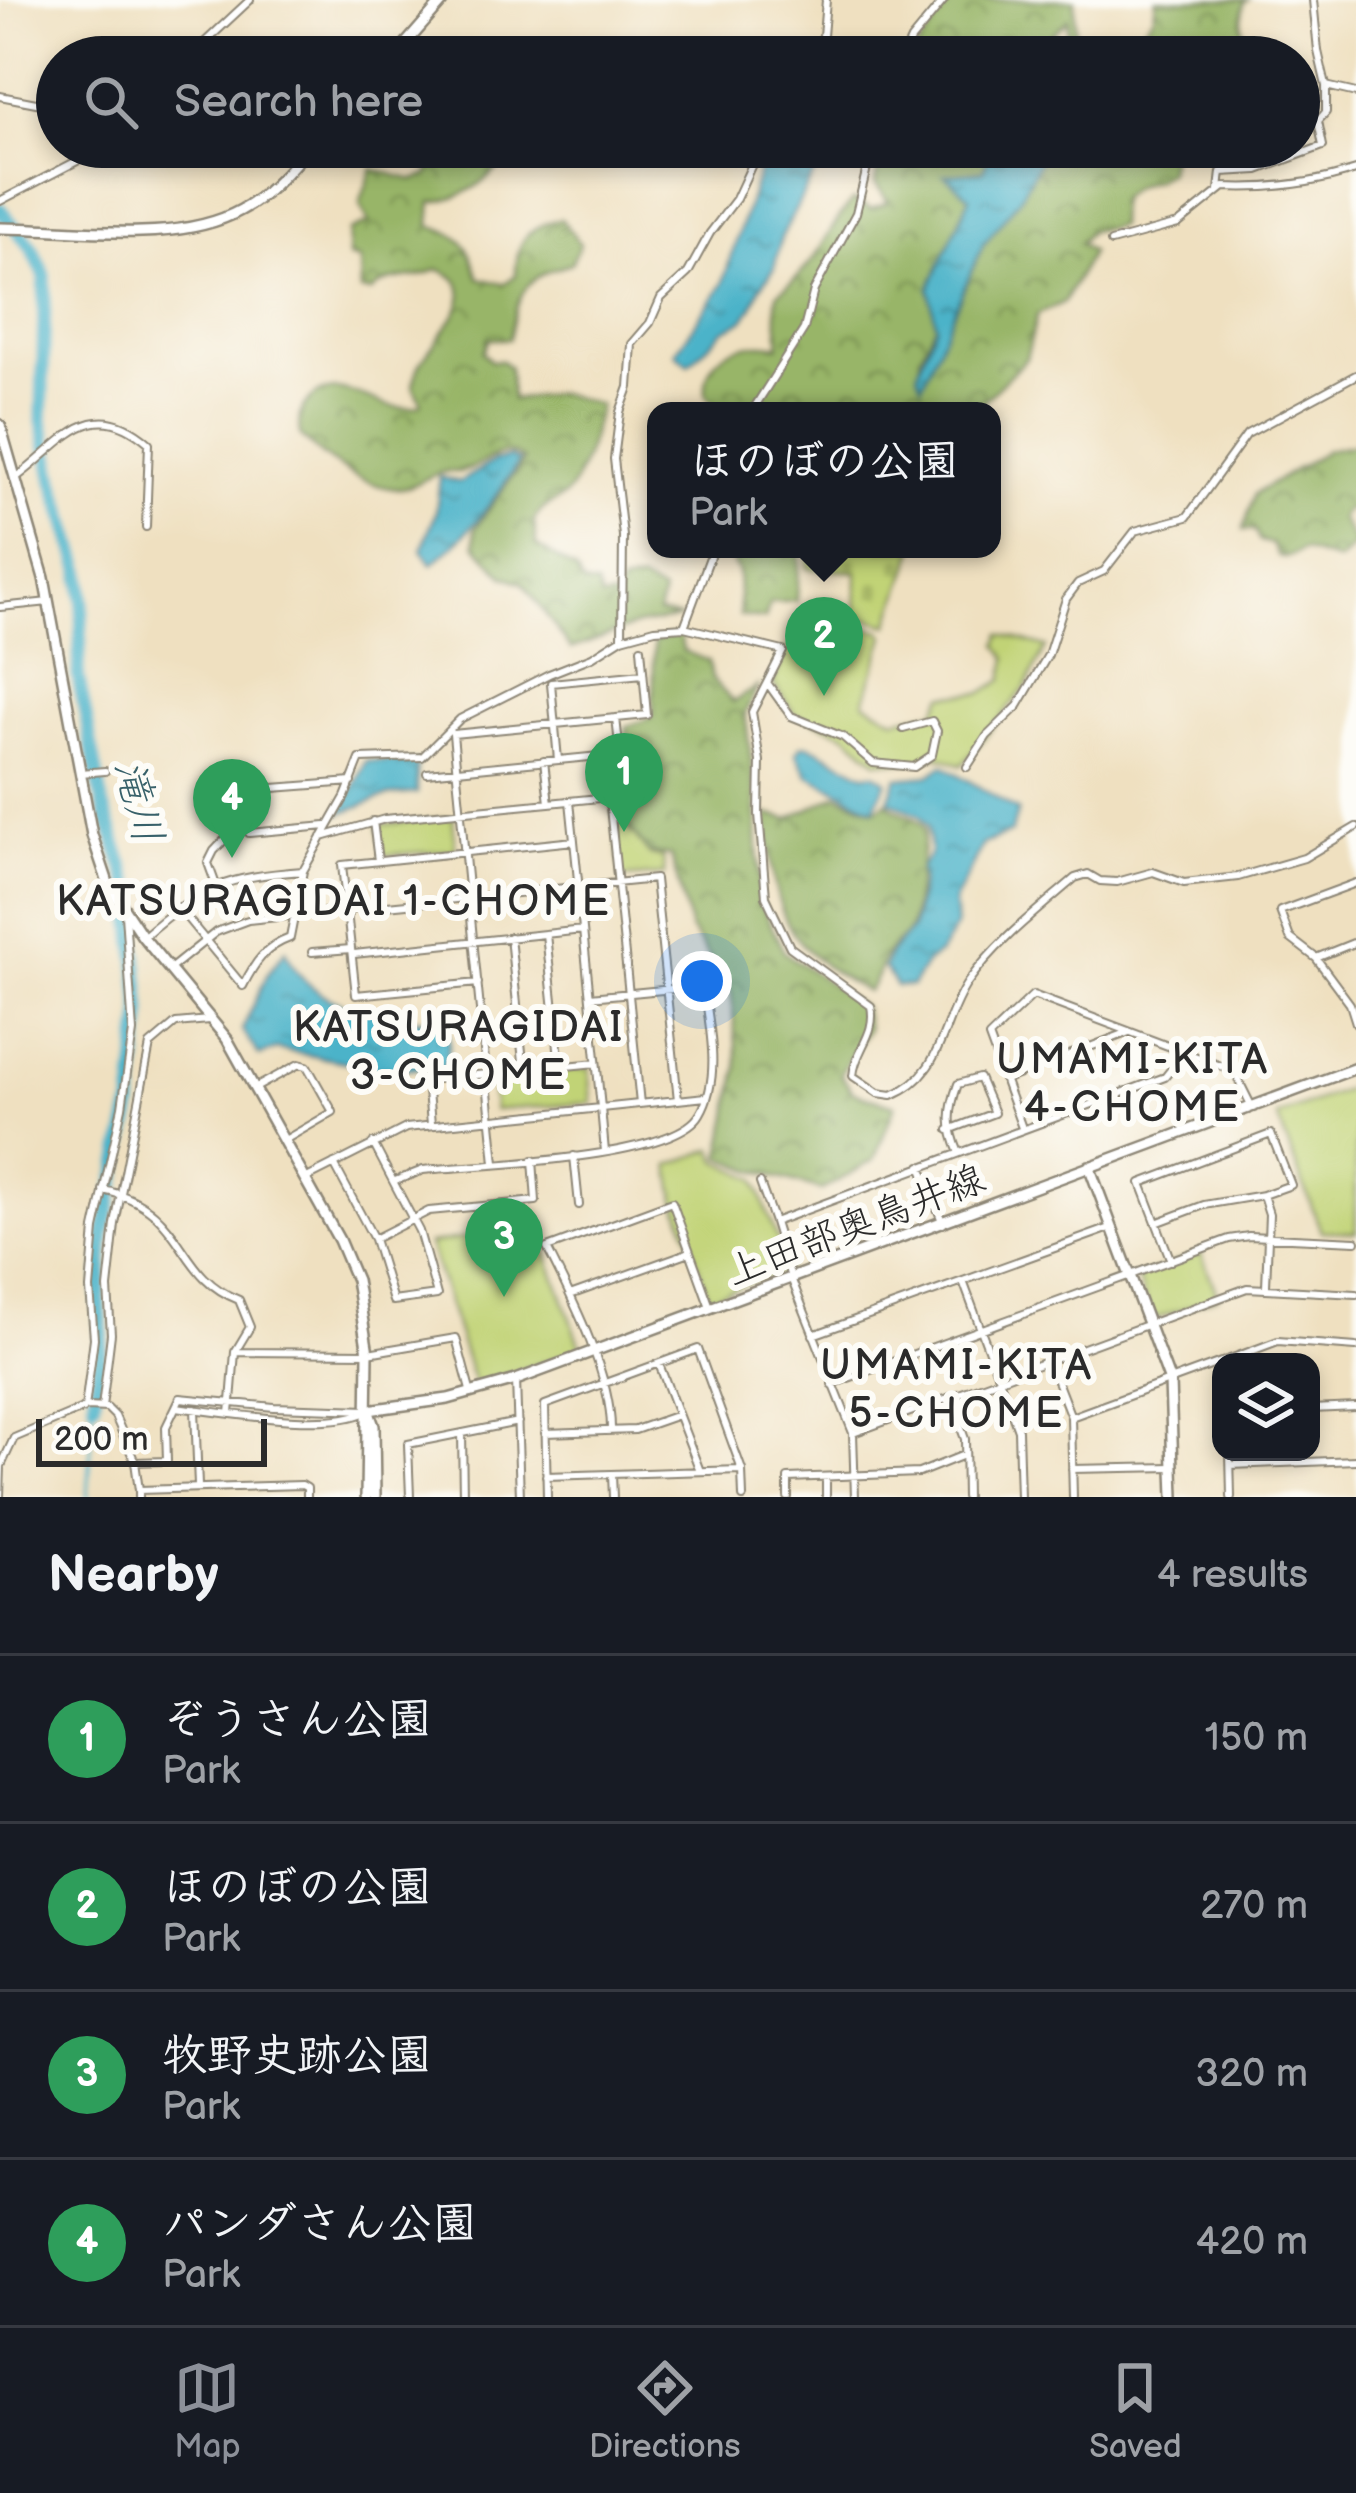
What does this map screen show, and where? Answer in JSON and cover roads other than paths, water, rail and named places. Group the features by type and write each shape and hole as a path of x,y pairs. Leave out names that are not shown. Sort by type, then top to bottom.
{"street":[{"path":"211,36 250,0"},
{"path":"412,36 444,0"},
{"path":"823,36 826,0"},
{"path":"914,36 944,0"},
{"path":"1313,0 1317,36"},
{"path":"1320,60 1326,86 1325,112 1320,118"},
{"path":"1326,86 1356,93"},
{"path":"0,96 36,103"},
{"path":"3,199 63,168"},
{"path":"2,225 170,230 215,222 266,193 290,168"},
{"path":"622,638 623,536 614,459 632,344 650,323 661,298 688,273 750,168"},
{"path":"758,402 805,329 814,290 856,213 867,168"},
{"path":"1219,190 1221,172 1263,168"},
{"path":"1111,242 1178,224 1219,190 1300,184 1356,170"},
{"path":"968,767 988,736 1018,706 1048,655 1066,599 1078,584 1104,571 1135,531 1187,518 1247,434 1356,375"},
{"path":"17,477 74,428 93,421 131,427 149,443 146,526"},
{"path":"0,425 49,602 100,866 142,937 214,1020 305,1179 356,1280 368,1353 368,1410 374,1426 371,1497"},
{"path":"684,627 708,558"},
{"path":"0,607 49,602"},
{"path":"178,907 243,986 272,945 290,938 303,871 360,759 422,758 460,719 549,674 592,657 622,638 684,627 783,651 752,712 760,761 766,897 790,947 871,1006 874,1023 853,1066 853,1076 878,1093 892,1095 922,1076 937,1057 968,982 1007,937 1075,878 1088,874 1117,882 1153,872 1184,883 1238,878 1304,858 1356,827"},
{"path":"495,1163 453,734 647,715 640,647"},
{"path":"558,760 551,683 643,674"},
{"path":"768,684 790,716 842,737 873,763 914,767 932,755 937,730 932,721 903,729"},
{"path":"428,773 620,754 616,718"},
{"path":"544,761 549,802"},
{"path":"83,773 105,771"},
{"path":"216,885 208,863 273,788 352,782"},
{"path":"319,838 374,821 609,796 640,1103"},
{"path":"570,801 605,1153"},
{"path":"248,814 249,833 326,826"},
{"path":"374,821 378,861"},
{"path":"478,982 356,995 342,865 574,841"},
{"path":"142,937 178,907 216,885 239,877 303,871"},
{"path":"170,969 205,939 237,922 655,879 678,1100"},
{"path":"1356,883 1280,911 1290,938 1316,958 1353,1003 1356,1023"},
{"path":"88,1407 94,1338 90,1289 132,1042 125,914"},
{"path":"313,952 583,930"},
{"path":"546,934 560,1067"},
{"path":"510,937 524,1071"},
{"path":"1316,958 1356,941"},
{"path":"395,1181 417,1171 643,1146 699,1116 712,1057 704,986 590,997"},
{"path":"1022,1128 989,1037 1033,995 1234,1071 1252,1107"},
{"path":"102,1407 111,1334 108,1288 150,1045 176,1024 214,1020"},
{"path":"1004,1080 1129,1032"},
{"path":"132,1042 150,1045"},
{"path":"774,1222 1166,1076 1184,1053"},
{"path":"255,1088 298,1064 307,1066 333,1112 284,1141"},
{"path":"430,1124 427,1080 596,1064"},
{"name":"上田部奥鳥井線","path":"368,1410 471,1394 516,1380 1356,1068"},
{"path":"949,1130 994,1113 979,1078 958,1084 951,1103 949,1130 959,1153"},
{"path":"305,1179 398,1130 706,1097"},
{"path":"1156,1223 1204,1205 1291,1185 1271,1134 1141,1183 1156,1223 1171,1261"},
{"path":"334,1164 374,1239 393,1301 437,1295 413,1218 373,1142"},
{"path":"574,1156 579,1205"},
{"path":"374,1239 437,1210 536,1201 533,1160"},
{"path":"922,1166 943,1224"},
{"path":"1089,1166 1170,1382 1174,1497"},
{"path":"760,1184 791,1278 853,1433 855,1497"},
{"path":"104,1190 143,1203 166,1222 199,1273 239,1300 250,1327 235,1352 230,1414"},
{"path":"1263,1195 1269,1214 1266,1288"},
{"path":"611,1431 611,1408 592,1353 547,1248 672,1202 711,1310"},
{"path":"813,1335 1113,1227"},
{"path":"832,1384 1229,1239 1356,1241"},
{"path":"571,1295 690,1252"},
{"path":"963,1280 1018,1430 1020,1497"},
{"path":"853,1433 1247,1288 1356,1294"},
{"path":"235,1352 368,1353 456,1338 471,1394"},
{"path":"1247,1353 1278,1341 1356,1346"},
{"path":"547,1497 544,1405 698,1349 742,1470 743,1497"},
{"path":"1050,1363 1071,1417 1072,1497"},
{"path":"659,1364 700,1471"},
{"path":"1071,1417 1212,1366"},
{"path":"88,1371 105,1374"},
{"path":"516,1380 520,1497"},
{"path":"134,1462 167,1461 166,1427 180,1398 368,1410"},
{"path":"950,1398 964,1439 966,1497"},
{"path":"195,1400 198,1488"},
{"path":"0,1497 0,1466 19,1433 88,1407 102,1407 115,1416 134,1462 139,1494 302,1485 307,1497"},
{"path":"175,1407 315,1418 355,1417 368,1410"},
{"path":"1320,1409 1356,1407"},
{"path":"545,1432 635,1430 679,1414"},
{"path":"410,1497 408,1444 518,1422"},
{"path":"462,1433 464,1497"},
{"path":"788,1497 788,1478 919,1473 964,1455"},
{"path":"1231,1465 1356,1460"},
{"path":"1231,1461 1231,1497"},
{"path":"1072,1469 1173,1467"},
{"path":"546,1476 742,1470"},
{"path":"612,1474 613,1497"},
{"path":"826,1477 826,1497"}],"water":[{"path":"760,168 816,168 781,238 774,269 752,308 744,320 724,330 689,364 675,353 722,285"},
{"path":"1036,168 1019,199 983,245 922,385 917,373 936,324 929,289 970,197 944,175"},
{"path":"509,457 519,461 490,503 432,564 422,550 436,512 440,477 459,482"},
{"path":"809,745 887,781 874,809 808,775 796,753"},
{"path":"366,761 417,762 417,793 387,796 336,815 346,804"},
{"path":"943,765 1018,811 1011,833 983,844 954,902 956,927 940,953 928,961 912,986 896,986 884,968 890,953 912,929 920,869 930,853 928,827 920,816 889,800 897,778 929,775"},
{"path":"286,950 297,971 331,999 374,1012 443,1023 449,1045 442,1069 355,1068 351,1063 276,1049 259,1056 242,1030 268,973"}],"waterway":[{"name":"滝川","path":"0,209 32,248 45,276 42,421 54,481 81,569 78,676 103,805 130,886 142,1015 132,1106 104,1234 99,1297 102,1337 94,1403"},
{"name":"滝川","path":"88,1497 94,1403"}],"place":[{"name":"ほのぼの公園","path":"824,696"},
{"name":"ぞうさん公園","path":"624,832"},
{"name":"パンダさん公園","path":"232,858"},
{"name":"牧野史跡公園","path":"504,1297"}],"district":[{"name":"KATSURAGIDAI 1-CHOME","path":"334,900"},
{"name":"KATSURAGIDAI 3-CHOME","path":"459,1050"},
{"name":"UMAMI-KITA 4-CHOME","path":"1133,1082"},
{"name":"UMAMI-KITA 5-CHOME","path":"957,1388"}]}
